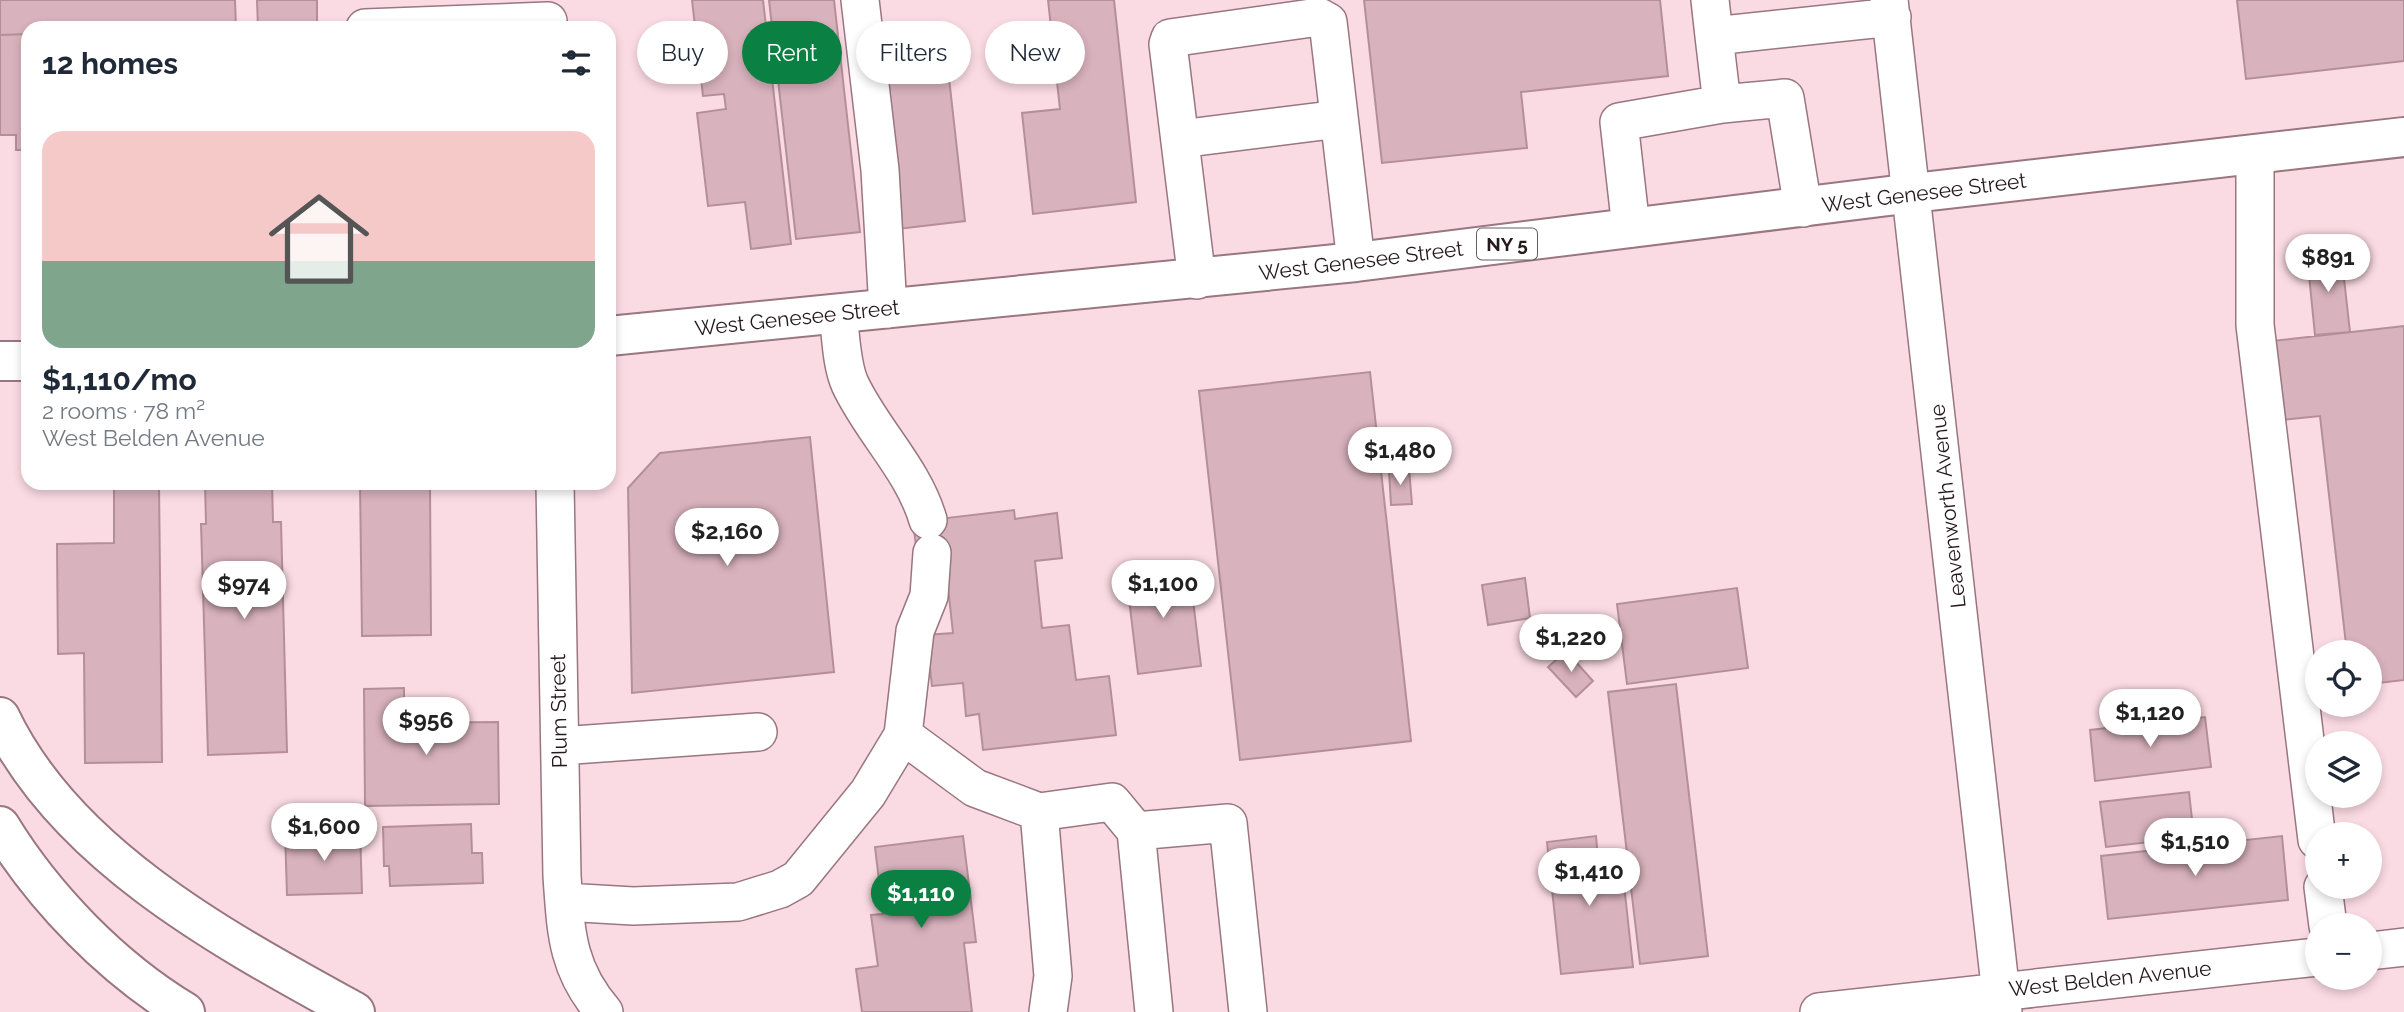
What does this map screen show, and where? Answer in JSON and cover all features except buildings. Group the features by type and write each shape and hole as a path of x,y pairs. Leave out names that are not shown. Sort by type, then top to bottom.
{"main road":[{"name":"West Genesee Street","path":"616,335 1197,280 1913,193 2404,137"},
{"path":"0,362 21,361"},
{"path":"0,717 12,743 45,789 117,862 238,947 355,1012"},
{"path":"0,825 22,862 87,936 185,1012"}],"street":[{"path":"860,0 880,170 888,309"},
{"path":"1710,0 1722,104"},
{"path":"1714,36 1891,8"},
{"name":"Leavenworth Avenue","path":"1891,8 2002,1002"},
{"path":"497,21 548,16"},
{"path":"1197,280 1168,44 1170,38 1320,17 1328,22 1356,262"},
{"path":"1631,228 1619,122 1722,104 1785,98 1803,208"},
{"path":"1180,139 1339,119"},
{"path":"2255,153 2255,325 2315,822"},
{"path":"564,902 634,906 738,902 780,889 798,879 868,793 903,735 915,631 929,596 930,536 922,499 874,429 848,381 838,314"},
{"name":"Plum Street","path":"555,490 567,939 574,967 604,1012"},
{"path":"560,746 758,732"},
{"path":"903,735 975,788 1039,812 1112,802 1136,831 1154,1012"},
{"path":"1039,812 1053,976 1048,1012"},
{"path":"1136,831 1228,823 1248,1012"},
{"path":"2382,950 2404,947"},
{"name":"West Belden Avenue","path":"1819,1012 2002,1002 2305,959"}]}
